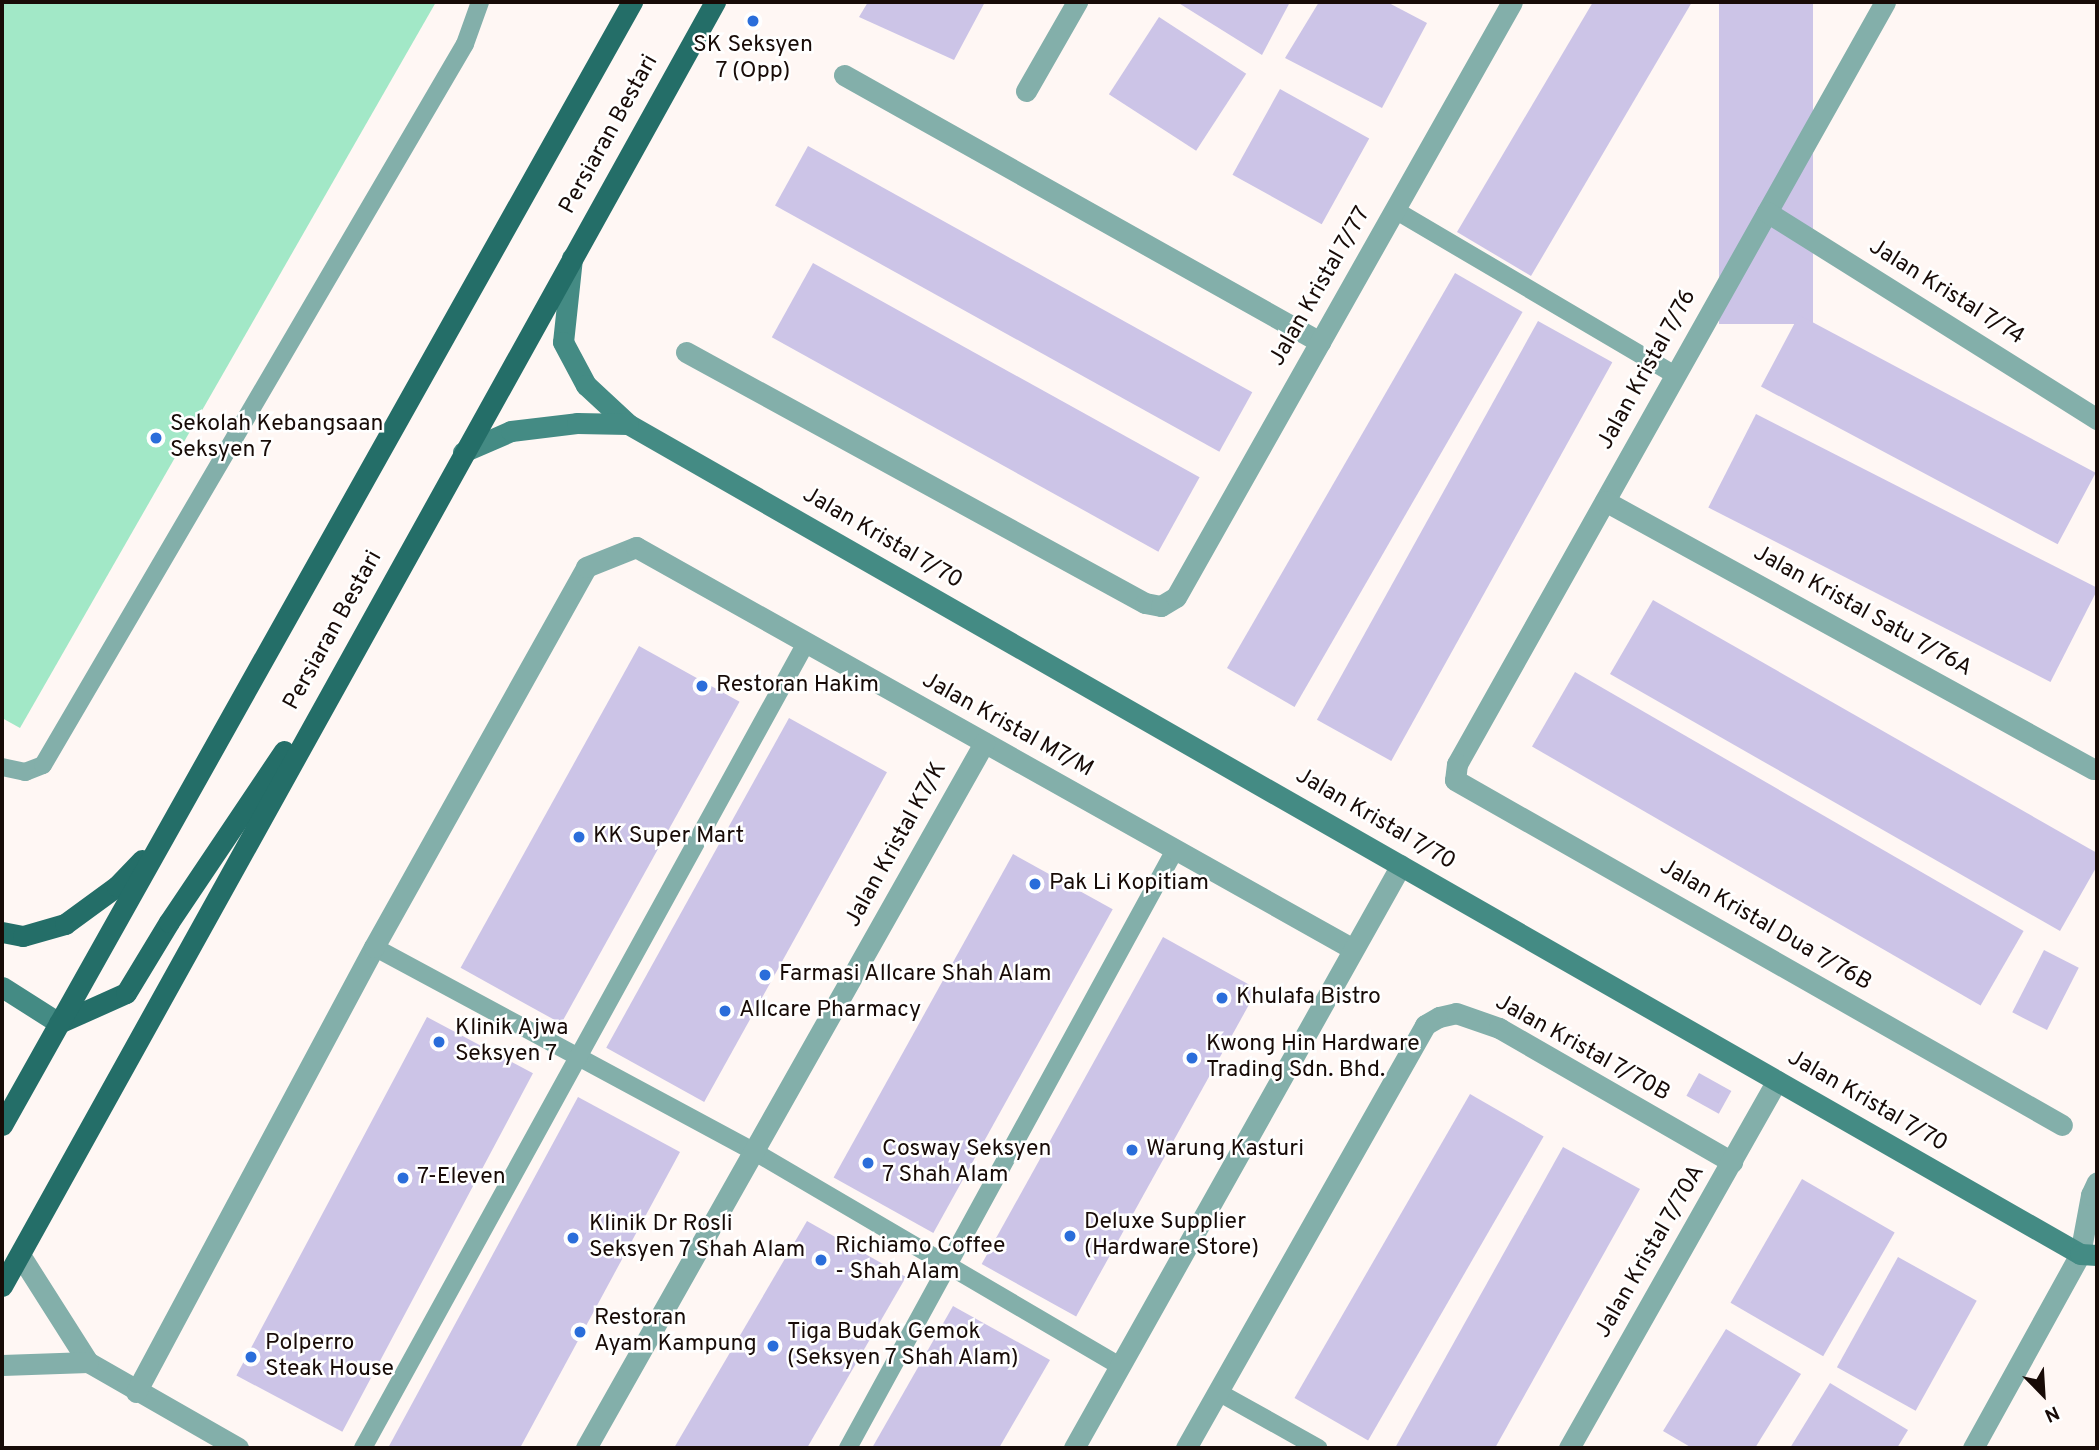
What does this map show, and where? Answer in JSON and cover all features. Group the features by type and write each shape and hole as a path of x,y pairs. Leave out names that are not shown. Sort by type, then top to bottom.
{"main road":[{"name":"Persiaran Bestari","path":"2,1125 632,2"},
{"name":"Persiaran Bestari","path":"2,1286 715,2"},
{"path":"59,1023 126,993 227,834 349,658"},
{"path":"2,932 23,936 65,924 117,886 164,835"}],"street":[{"path":"1026,91 1077,2"},
{"name":"Jalan Kristal 7/77","path":"687,352 1145,603 1161,606 1176,597 1512,2"},
{"name":"Jalan Kristal 7/76","path":"1457,764 1885,2"},
{"path":"844,75 1320,342"},
{"name":"Jalan Kristal 7/74","path":"1768,212 2097,419"},
{"name":"Jalan Kristal 7/70","path":"572,256 563,342 586,385 628,424 1777,1081 2088,1255"},
{"path":"463,452 511,431 577,423 628,424"},
{"name":"Jalan Kristal Satu 7/76A","path":"1605,501 2093,769"},
{"name":"Jalan Kristal M7/M","path":"374,947 586,567 636,547 1353,950"},
{"name":"Jalan Kristal K7/K","path":"586,1448 984,743"},
{"name":"Jalan Kristal Dua 7/76B","path":"1457,764 1455,780 2062,1125"},
{"path":"1074,1448 1401,865"},
{"path":"136,1392 374,947"},
{"path":"2,987 59,1023"},
{"name":"Jalan Kristal 7/70B","path":"1186,1448 1425,1025 1439,1017 1456,1013 1499,1028 1732,1162"},
{"name":"Jalan Kristal 7/70A","path":"1569,1448 1777,1081"},
{"path":"1973,1448 2088,1255 2091,1195 2097,1182"},
{"path":"20,1255 88,1362 136,1392 238,1448"},
{"path":"2,1365 88,1362"}],"lane":[{"path":"2,767 24,772 43,765 465,44 480,2"},
{"path":"1395,210 1675,374"},
{"path":"363,1448 576,1056 806,643"},
{"path":"848,1448 1175,850"},
{"path":"374,947 755,1152 1120,1366"},
{"path":"1218,1392 1318,1448"}],"green space":[{"name":"Sekolah Kebangsaan Seksyen 7","path":"2,2 436,2 20,728 2,718"}],"building":[{"path":"868,2 985,2 954,60 859,17"},
{"path":"1177,2 1290,2 1262,55"},
{"path":"1319,2 1387,2 1427,23 1382,108 1285,58"},
{"path":"1593,2 1692,2 1531,276 1457,232"},
{"path":"1719,2 1813,2 1813,324 1719,324"},
{"path":"1159,17 1246,74 1196,151 1109,94"},
{"path":"1280,89 1369,138 1322,224 1232,175"},
{"path":"808,146 1252,392 1219,452 775,205"},
{"path":"813,263 1200,477 1158,552 772,337"},
{"path":"1455,273 1523,312 1295,707 1227,668"},
{"path":"1799,315 2096,473 2058,544 1761,387"},
{"path":"1538,321 1612,362 1391,761 1317,720"},
{"path":"1756,414 2097,588 2050,682 1708,508"},
{"path":"1653,600 2097,853 2097,866 2060,931 1610,674"},
{"path":"639,646 740,702 561,1024 461,968"},
{"path":"1575,672 2024,931 1981,1005 1532,746"},
{"path":"789,718 887,772 704,1102 606,1048"},
{"path":"1013,854 1113,909 933,1233 834,1178"},
{"path":"1163,937 1257,989 1076,1316 982,1264"},
{"path":"2044,950 2079,968 2047,1030 2012,1012"},
{"path":"427,1017 533,1073 342,1432 236,1375"},
{"path":"1699,1073 1731,1091 1719,1114 1686,1096"},
{"path":"1470,1094 1544,1136 1368,1440 1294,1398"},
{"path":"578,1097 680,1152 520,1448 388,1448"},
{"path":"1563,1147 1640,1189 1495,1448 1395,1448"},
{"path":"1802,1179 1895,1232 1823,1356 1730,1303"},
{"path":"807,1221 906,1277 807,1448 674,1448"},
{"path":"1898,1257 1977,1301 1916,1411 1837,1367"},
{"path":"953,1306 1050,1360 999,1448 872,1448"},
{"path":"1726,1329 1801,1374 1755,1448 1692,1448 1663,1431"},
{"path":"1830,1383 1908,1430 1897,1448 1790,1448"}],"place":[{"name":"SK Seksyen 7 (Opp)","path":"753,21"},
{"name":"Sekolah Kebangsaan Seksyen 7","path":"156,438"},
{"name":"Restoran Hakim","path":"702,686"},
{"name":"KK Super Mart","path":"579,837"},
{"name":"Pak Li Kopitiam","path":"1035,884"},
{"name":"Farmasi Allcare Shah Alam","path":"765,975"},
{"name":"Khulafa Bistro","path":"1222,998"},
{"name":"Allcare Pharmacy","path":"725,1011"},
{"name":"Klinik Ajwa Seksyen 7","path":"439,1042"},
{"name":"Kwong Hin Hardware Trading Sdn. Bhd.","path":"1192,1058"},
{"name":"Warung Kasturi","path":"1132,1150"},
{"name":"Cosway Seksyen 7 Shah Alam","path":"868,1163"},
{"name":"7-Eleven","path":"403,1178"},
{"name":"Deluxe Supplier (Hardware Store)","path":"1070,1236"},
{"name":"Klinik Dr Rosli Seksyen 7 Shah Alam","path":"573,1238"},
{"name":"Richiamo Coffee - Shah Alam","path":"821,1260"},
{"name":"Restoran Ayam Kampung","path":"580,1332"},
{"name":"Tiga Budak Gemok (Seksyen 7 Shah Alam)","path":"773,1346"},
{"name":"Polperro Steak House","path":"251,1357"}]}
